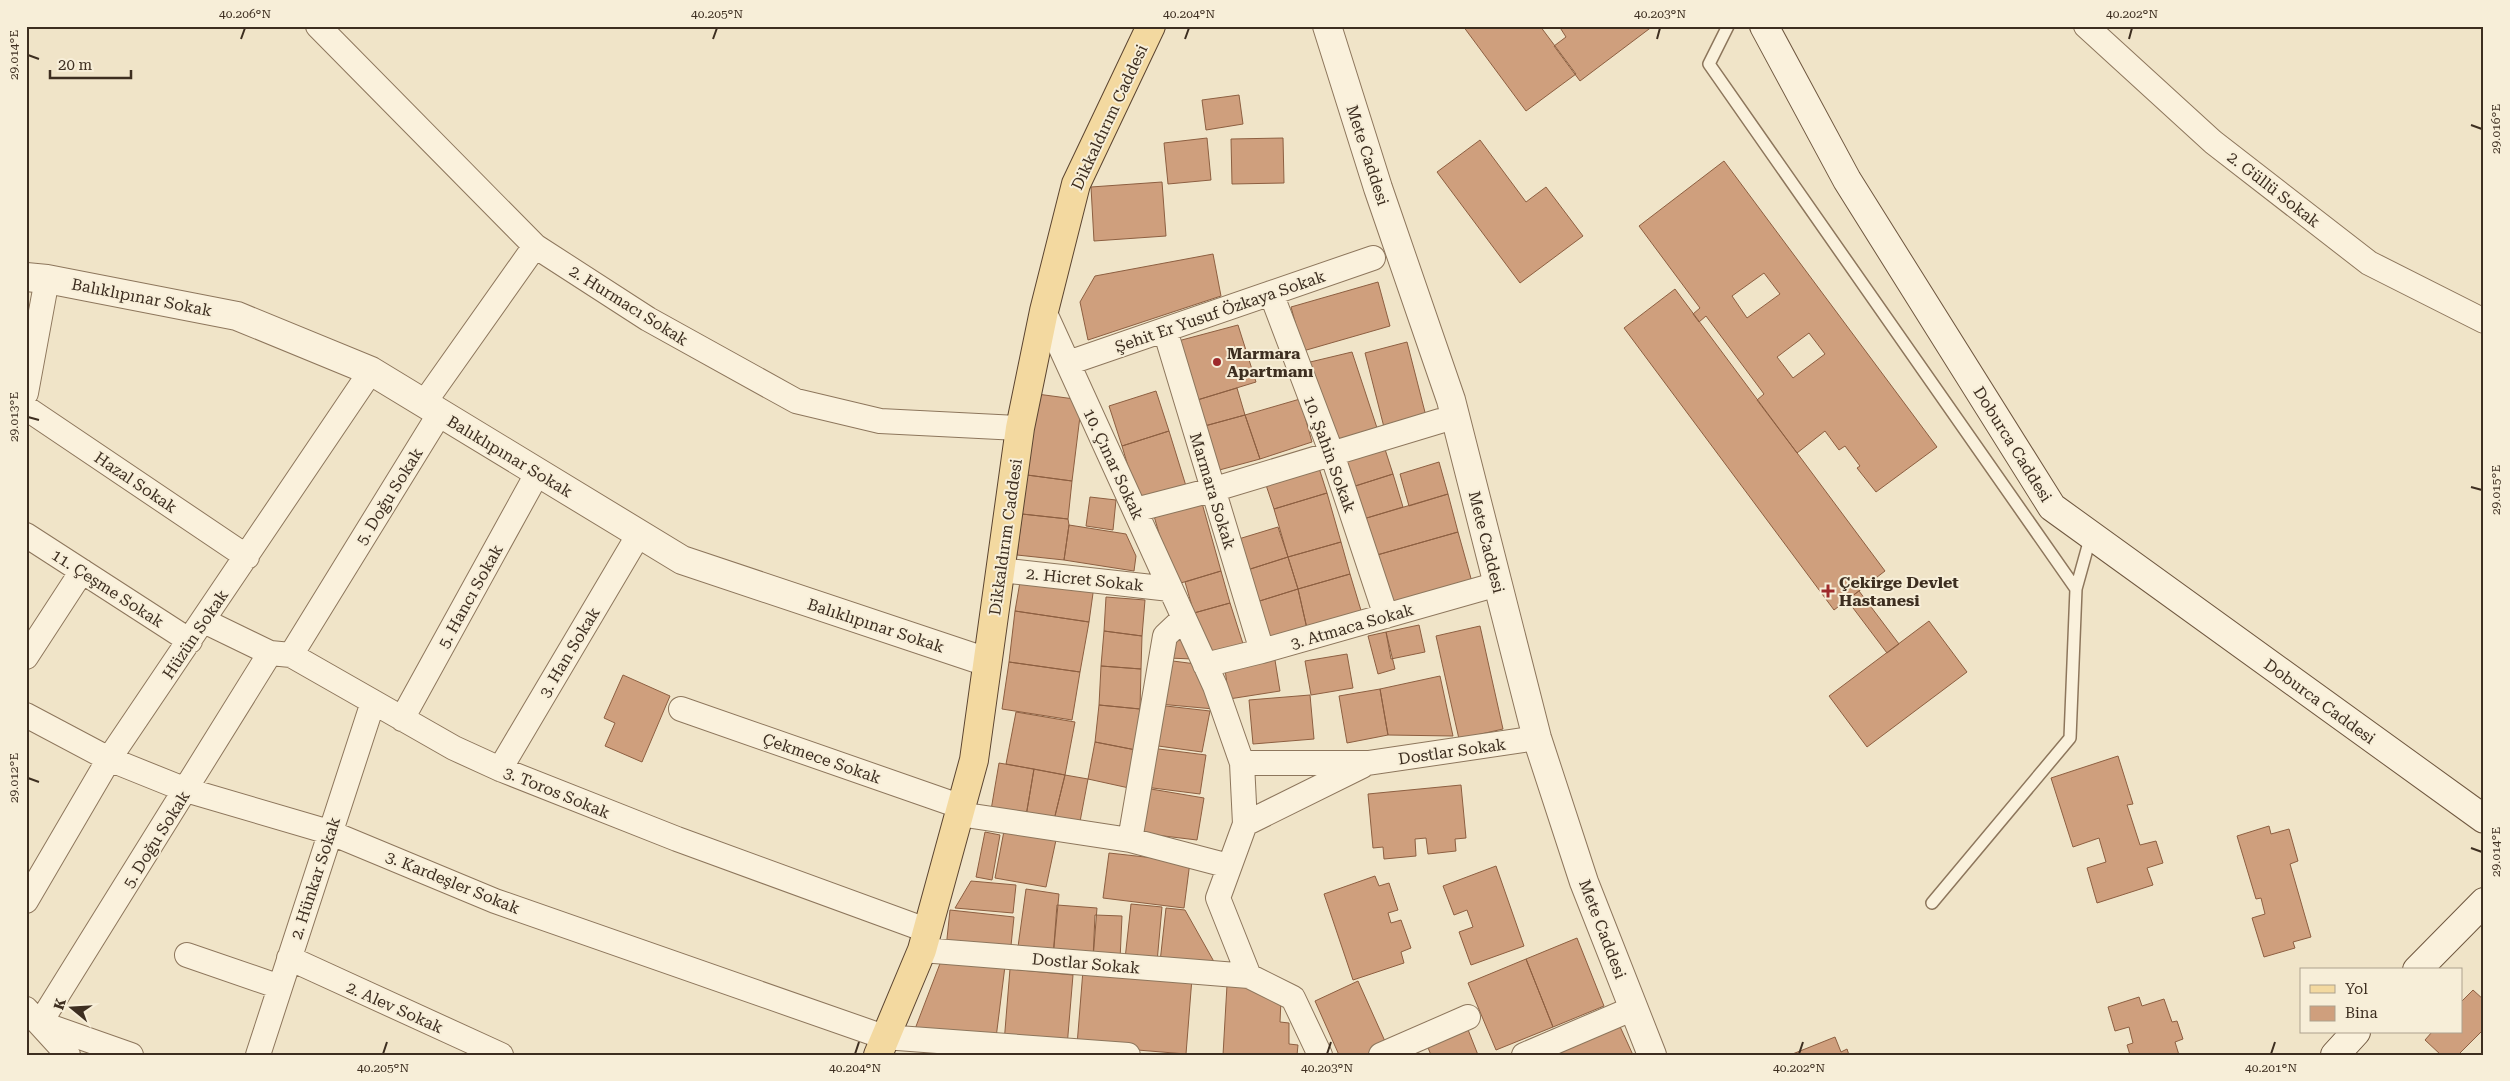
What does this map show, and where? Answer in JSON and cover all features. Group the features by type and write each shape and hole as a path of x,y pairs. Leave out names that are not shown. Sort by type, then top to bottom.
{"main road":[{"name":"Dikkaldırım Caddesi","path":"881,1046 924,940 974,760 1020,428 1044,311 1076,184 1151,26"}],"street":[{"name":"2. Hurmacı Sokak","path":"318,26 535,246 648,319 796,401 880,421 1020,428"},
{"name":"Mete Caddesi","path":"1327,26 1378,188 1451,400 1537,738 1584,882 1652,1055"},
{"name":"Doburca Caddesi","path":"1764,26 1847,180 2052,507 2484,819"},
{"name":"2. Güllü Sokak","path":"2086,26 2213,142 2369,263 2484,321"},
{"name":"5. Doğu Sokak","path":"33,1016 186,790 281,654 432,408 535,246"},
{"name":"Şehit Er Yusuf Özkaya Sokak","path":"1068,363 1373,258"},
{"name":"Balıklıpınar Sokak","path":"37,278 237,316 371,371 682,560 987,662"},
{"path":"26,393 37,278"},
{"name":"10. Şahin Sokak","path":"1271,293 1332,454 1386,616"},
{"name":"10. Çınar Sokak","path":"1044,311 1215,686 1242,763 1245,824 1218,898 1249,976"},
{"name":"Marmara Sokak","path":"1165,330 1262,651"},
{"name":"Hüzün Sokak","path":"26,901 109,759 204,621 371,371"},
{"name":"Hazal Sokak","path":"26,408 247,557"},
{"path":"1135,510 1212,490 1440,421"},
{"name":"5. Hancı Sokak","path":"402,719 538,472"},
{"name":"3. Han Sokak","path":"500,769 639,534"},
{"name":"11. Çeşme Sokak","path":"26,535 190,641"},
{"name":"2. Hicret Sokak","path":"1000,570 1170,588"},
{"path":"26,657 82,571"},
{"name":"3. Atmaca Sokak","path":"1205,665 1262,651 1498,584"},
{"path":"1130,840 1164,636 1184,618"},
{"name":"3. Toros Sokak","path":"204,621 281,654 373,702 454,748 500,769 924,940"},
{"name":"2. Hünkar Sokak","path":"258,1055 329,832 373,702"},
{"name":"Çekmece Sokak","path":"681,709 960,811"},
{"name":"3. Kardeşler Sokak","path":"26,715 109,759 186,790 329,832 495,900 881,1046 1128,1055"},
{"name":"Dostlar Sokak","path":"1242,763 1368,763 1537,738"},
{"name":"Dostlar Sokak","path":"1245,824 1368,763"},
{"path":"960,811 1130,840 1229,866"},
{"path":"2419,968 2484,902"},
{"name":"Dostlar Sokak","path":"924,940 1249,976"},
{"path":"187,955 280,987"},
{"name":"2. Alev Sokak","path":"288,958 501,1055"},
{"path":"1249,976 1293,998 1320,1055"},
{"path":"1524,1055 1634,1008"},
{"path":"33,1016 68,1055"},
{"path":"33,1016 131,1055"},
{"path":"1381,1055 1468,1017"}],"lane":[{"path":"1728,26 1709,64 2076,589"},
{"path":"1932,903 2070,738 2076,589 2090,535"}],"building":[{"path":"1463,26 1540,26 1576,74 1526,111"},
{"path":"1559,26 1653,26 1580,81 1554,46 1566,37"},
{"path":"1239,95 1243,124 1206,130 1202,100"},
{"path":"1207,138 1211,180 1168,184 1164,143"},
{"path":"1283,138 1284,183 1232,184 1231,139"},
{"path":"1480,140 1526,202 1546,187 1583,236 1520,283 1437,172"},
{"path":"1724,161 1937,447 1876,492 1857,468 1860,466 1845,446 1839,450 1825,431 1797,453 1757,400 1764,394 1706,316 1699,322 1693,314 1700,308 1639,226","holes":["1764,273 1780,294 1747,318 1732,296","1809,333 1825,354 1793,378 1777,357"]},
{"path":"1162,182 1166,236 1094,241 1091,187"},
{"path":"1213,254 1221,296 1088,340 1080,302 1095,276"},
{"path":"1378,282 1390,326 1303,351 1291,307"},
{"path":"1675,289 1885,571 1834,610 1624,328"},
{"name":"Marmara Apartmanı","path":"1238,325 1256,382 1194,401 1178,341"},
{"path":"1407,342 1428,424 1386,435 1365,353"},
{"path":"1352,352 1379,434 1332,448 1306,363"},
{"path":"1237,388 1245,415 1201,427 1194,401"},
{"path":"1156,391 1169,431 1122,446 1109,406"},
{"path":"1037,394 1082,400 1072,481 1027,475"},
{"path":"1300,399 1312,442 1260,459 1245,415"},
{"path":"1245,415 1260,459 1212,472 1201,427"},
{"path":"1169,431 1186,486 1138,500 1122,446"},
{"path":"1382,440 1393,474 1349,488 1339,453"},
{"path":"1439,462 1448,494 1409,506 1400,474"},
{"path":"1319,468 1327,493 1274,509 1266,485"},
{"path":"1393,474 1403,507 1360,520 1349,488"},
{"path":"1027,475 1072,481 1068,519 1022,514"},
{"path":"1327,493 1341,542 1288,557 1274,509"},
{"path":"1448,494 1458,532 1370,557 1360,520"},
{"path":"1090,497 1116,500 1113,530 1086,526"},
{"path":"1202,503 1221,571 1174,585 1154,516"},
{"path":"1022,514 1068,519 1069,525 1064,560 1017,555"},
{"path":"1069,525 1126,534 1136,556 1134,571 1064,560"},
{"path":"1278,527 1288,557 1241,572 1232,541"},
{"path":"1458,532 1472,582 1385,606 1370,557"},
{"path":"1341,542 1350,574 1298,589 1288,557"},
{"path":"1288,557 1298,589 1250,604 1241,572"},
{"path":"1221,571 1230,603 1194,613 1185,582"},
{"path":"1350,574 1363,617 1308,633 1298,589"},
{"path":"1021,576 1094,586 1089,622 1015,611"},
{"path":"1298,589 1308,633 1263,647 1250,604"},
{"path":"1859,591 1899,644 1887,653 1847,600"},
{"path":"1106,597 1145,600 1142,636 1104,631"},
{"path":"1230,603 1245,650 1208,662 1194,613"},
{"path":"1015,611 1089,622 1080,672 1009,662"},
{"path":"1929,621 1967,672 1867,747 1829,696"},
{"path":"1419,625 1425,652 1391,659 1386,632"},
{"path":"1480,626 1503,729 1459,739 1436,636"},
{"path":"1104,631 1142,636 1141,669 1101,666"},
{"path":"1386,632 1395,669 1378,674 1368,636"},
{"path":"1168,638 1184,639 1193,659 1168,658"},
{"path":"1274,654 1280,691 1229,699 1224,662"},
{"path":"1347,654 1353,688 1311,695 1305,661"},
{"path":"1165,660 1196,664 1214,709 1159,704"},
{"path":"1009,662 1080,672 1072,720 1002,709"},
{"path":"1101,666 1141,669 1140,709 1099,705"},
{"path":"623,675 670,696 642,762 605,746 615,723 604,718"},
{"path":"1440,676 1453,736 1388,735 1380,689"},
{"path":"1380,689 1388,735 1347,743 1339,696"},
{"path":"1310,695 1314,739 1253,744 1249,700"},
{"path":"1099,705 1140,709 1136,750 1095,742"},
{"path":"1157,705 1210,711 1202,752 1151,745"},
{"path":"1016,712 1075,722 1065,775 1006,764"},
{"path":"1095,742 1136,750 1129,788 1088,779"},
{"path":"1151,748 1206,755 1200,794 1145,787"},
{"path":"2118,756 2133,804 2127,805 2140,845 2156,841 2163,863 2147,868 2153,885 2097,903 2087,868 2106,862 2099,838 2073,847 2051,778"},
{"path":"999,763 1034,769 1025,822 990,816"},
{"path":"1034,769 1065,775 1053,824 1025,822"},
{"path":"1065,775 1088,779 1079,827 1053,824"},
{"path":"1461,785 1466,838 1455,839 1456,851 1428,854 1426,838 1415,839 1416,856 1384,859 1383,847 1373,848 1368,794"},
{"path":"1145,788 1204,798 1197,840 1139,833"},
{"path":"2269,826 2271,834 2289,829 2298,861 2290,864 2311,937 2293,942 2295,948 2264,957 2252,918 2265,914 2261,898 2256,899 2237,836"},
{"path":"1004,831 1056,840 1046,887 995,878"},
{"path":"985,832 1000,835 992,880 976,877"},
{"path":"1109,853 1190,862 1184,908 1103,898"},
{"path":"1496,866 1524,946 1471,965 1459,932 1473,927 1467,910 1454,915 1443,886"},
{"path":"1375,876 1379,886 1389,883 1398,910 1388,913 1391,923 1401,920 1411,948 1401,952 1404,963 1353,980 1324,894"},
{"path":"971,881 1016,885 1013,913 955,908"},
{"path":"1026,889 1059,894 1053,957 1017,954"},
{"path":"1131,904 1162,907 1157,962 1125,959"},
{"path":"1057,905 1097,908 1093,959 1053,957"},
{"path":"1166,908 1185,910 1217,967 1160,962"},
{"path":"950,910 1014,917 1010,955 946,948"},
{"path":"1095,915 1122,916 1120,960 1093,959"},
{"path":"1577,938 1604,1006 1553,1027 1526,959"},
{"path":"1526,959 1553,1027 1496,1050 1468,983"},
{"path":"941,961 1005,966 996,1038 915,1029"},
{"path":"1010,969 1073,975 1067,1047 1004,1043"},
{"path":"1083,970 1192,978 1186,1054 1077,1045"},
{"path":"1358,981 1388,1048 1373,1055 1339,1055 1315,1001"},
{"path":"1227,985 1270,987 1270,1000 1281,1000 1280,1022 1289,1023 1289,1044 1298,1045 1297,1055 1223,1055"},
{"path":"2473,990 2484,1000 2484,1029 2458,1055 2441,1055 2425,1040 2430,1034 2462,1034 2462,1001"},
{"path":"2139,997 2142,1006 2164,999 2172,1022 2177,1021 2183,1039 2175,1042 2179,1055 2130,1055 2127,1045 2133,1043 2129,1027 2115,1031 2108,1007"},
{"path":"1617,1020 1633,1055 1539,1055"},
{"path":"1465,1022 1478,1055 1431,1055 1424,1038"},
{"path":"1835,1037 1841,1052 1847,1049 1849,1055 1790,1055"}],"place":[{"name":"Marmara Apartmanı","path":"1217,362"},
{"name":"Çekirge Devlet Hastanesi","path":"1828,591"}]}
